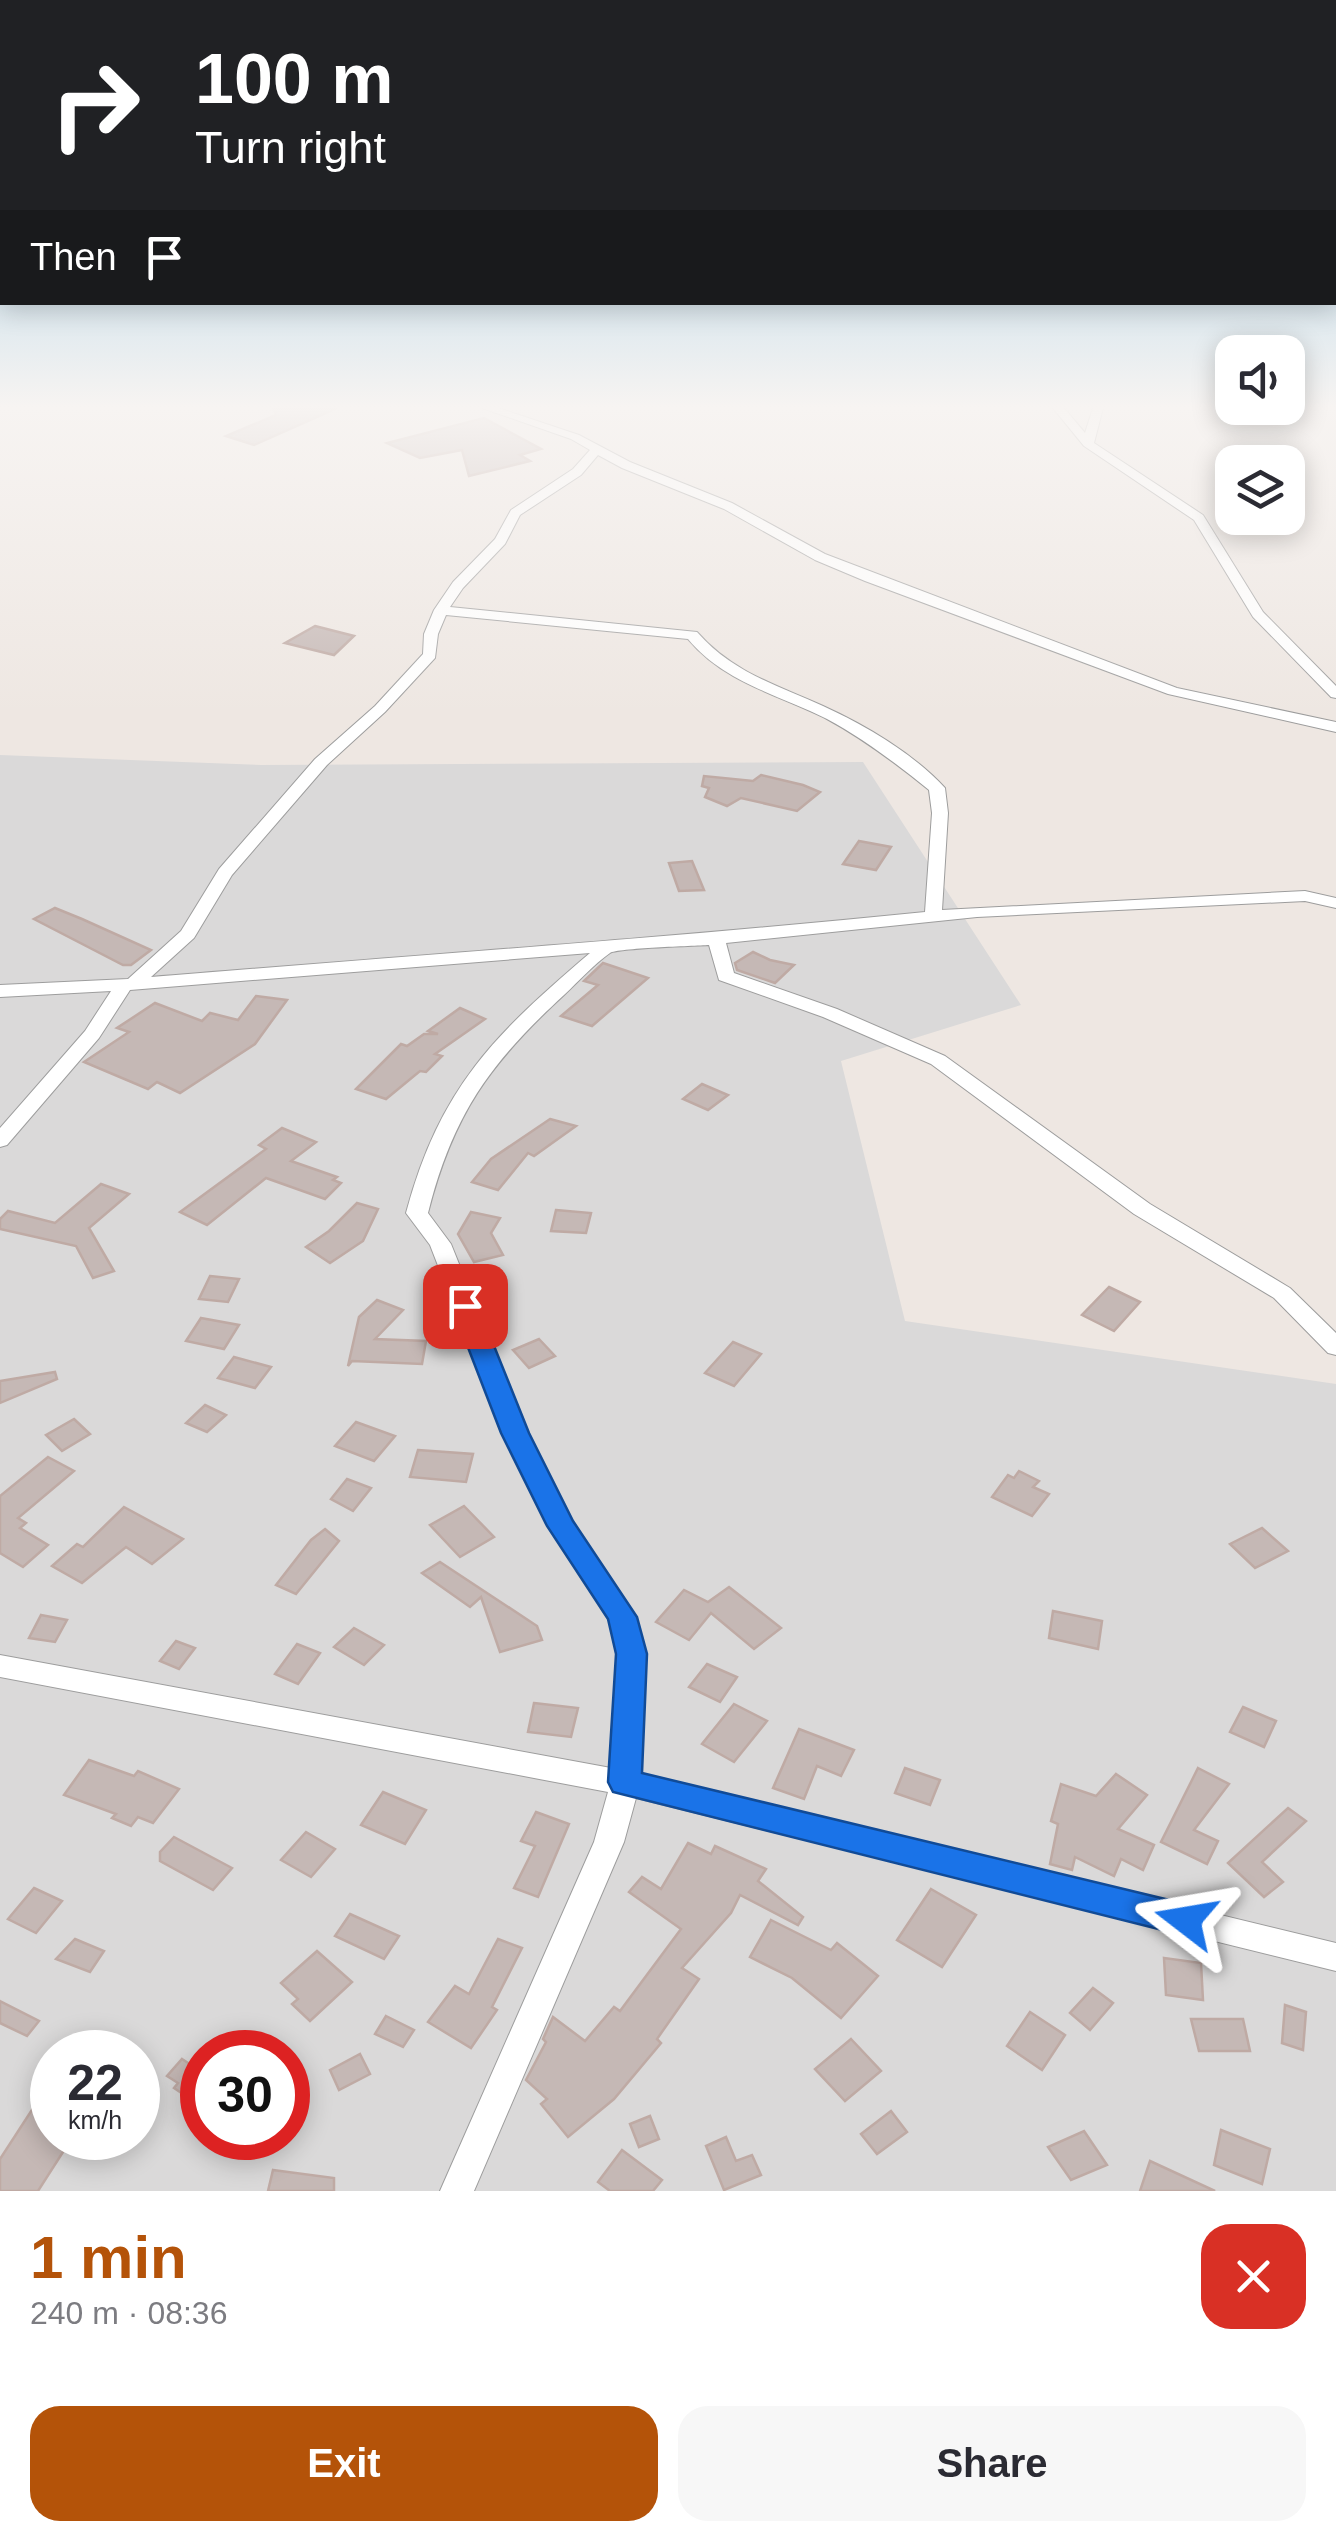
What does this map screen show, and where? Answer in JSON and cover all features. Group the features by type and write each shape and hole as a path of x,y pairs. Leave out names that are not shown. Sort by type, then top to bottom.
{"street":[{"path":"0,1141 92,1034 128,985 188,934 224,873 321,762 380,710 430,655 432,634 441,610 458,584 500,541 521,510"},
{"path":"736,510 820,557 870,578 1173,691 1336,727"},
{"path":"1186,510 1198,518 1258,614 1336,694"},
{"path":"441,610 692,635 706,654 736,676 821,711 871,739 938,788 940,814 933,916"},
{"path":"0,991 128,985 716,939 933,916 1305,896 1336,904"},
{"path":"716,939 726,976 830,1013 938,1060 1142,1209 1282,1293 1336,1346"},
{"path":"457,2191 609,1842 625,1782 632,1654 622,1617 562,1526 515,1433 440,1244 417,1213 422,1187 461,1093 486,1059 602,953 587,947"},
{"path":"0,1666 625,1782 1336,1957"}],"shaded area":[{"path":"0,755 261,765 863,762 1021,1005 841,1061 905,1321 1336,1384 1336,2191 0,2191"}],"building":[{"path":"315,626 354,636 334,655 285,643"},
{"path":"761,775 820,792 797,811 741,798 727,806 705,797 709,788 702,786 704,776 753,781"},
{"path":"859,841 891,847 876,870 843,864"},
{"path":"692,861 704,890 679,891 669,863"},
{"path":"55,908 151,950 131,965 123,965 34,919"},
{"path":"753,952 794,965 775,983 737,970 735,963"},
{"path":"603,963 648,978 592,1026 561,1016 598,985 584,981"},
{"path":"256,996 287,1000 255,1044 180,1093 157,1082 148,1089 84,1062 129,1032 117,1028 155,1003 202,1021 210,1013 238,1020"},
{"path":"460,1008 485,1019 435,1054 442,1056 426,1072 420,1071 386,1099 356,1089 401,1044 407,1046 424,1034 438,1034 428,1031"},
{"path":"702,1084 728,1095 708,1110 683,1099"},
{"path":"550,1119 576,1126 534,1156 528,1153 498,1190 472,1182 491,1159"},
{"path":"282,1128 316,1142 291,1161 337,1177 333,1180 341,1183 325,1199 266,1178 207,1225 180,1212 266,1149 259,1145"},
{"path":"101,1184 129,1194 89,1228 114,1271 93,1278 76,1246 0,1229 0,1219 8,1211 55,1223"},
{"path":"357,1203 378,1209 363,1241 330,1263 306,1247 329,1231"},
{"path":"556,1210 591,1213 586,1233 551,1231"},
{"path":"471,1212 500,1218 491,1233 503,1255 474,1262 458,1234"},
{"path":"210,1276 239,1279 228,1302 199,1299"},
{"path":"1109,1287 1140,1302 1114,1331 1082,1315"},
{"path":"377,1300 403,1310 375,1339 426,1341 422,1364 352,1361 348,1366 359,1317"},
{"path":"201,1318 239,1325 224,1349 186,1341"},
{"path":"539,1339 555,1356 529,1368 513,1350"},
{"path":"733,1342 761,1354 734,1386 705,1373"},
{"path":"234,1357 271,1367 255,1388 218,1378"},
{"path":"55,1372 57,1379 0,1403 0,1381"},
{"path":"205,1405 226,1415 207,1432 186,1423"},
{"path":"74,1419 90,1434 62,1451 46,1435"},
{"path":"356,1422 395,1436 374,1461 335,1446"},
{"path":"418,1450 473,1454 466,1482 410,1477"},
{"path":"48,1457 74,1471 18,1518 26,1523 20,1528 48,1545 23,1567 0,1553 0,1496"},
{"path":"1019,1471 1039,1481 1033,1487 1049,1494 1032,1516 992,1497 1008,1475 1014,1478"},
{"path":"347,1479 371,1488 353,1511 331,1499"},
{"path":"464,1506 494,1537 460,1557 430,1525"},
{"path":"124,1507 183,1539 152,1564 126,1547 82,1583 52,1566 77,1544 83,1547"},
{"path":"1262,1528 1288,1551 1255,1568 1230,1544"},
{"path":"325,1529 339,1541 296,1594 276,1585 311,1540"},
{"path":"440,1562 537,1626 542,1640 500,1652 481,1597 470,1607 422,1573"},
{"path":"729,1587 781,1628 754,1649 711,1613 689,1640 656,1622 684,1590 708,1602"},
{"path":"1053,1611 1102,1621 1098,1649 1049,1638"},
{"path":"41,1615 67,1620 55,1642 29,1638"},
{"path":"354,1628 384,1645 364,1665 334,1647"},
{"path":"176,1641 195,1648 179,1669 160,1661"},
{"path":"297,1644 320,1653 298,1684 275,1674"},
{"path":"707,1664 737,1677 720,1702 689,1687"},
{"path":"534,1703 578,1708 571,1737 528,1732"},
{"path":"734,1704 767,1721 734,1762 702,1744"},
{"path":"1243,1707 1276,1721 1264,1747 1230,1732"},
{"path":"799,1729 854,1750 841,1776 817,1766 804,1799 773,1788"},
{"path":"89,1760 134,1776 138,1771 179,1789 153,1823 138,1817 131,1826 112,1818 116,1814 64,1795"},
{"path":"905,1768 940,1780 930,1805 895,1793"},
{"path":"1198,1768 1229,1784 1194,1830 1218,1841 1207,1864 1161,1842"},
{"path":"1116,1774 1147,1795 1118,1829 1154,1845 1143,1870 1121,1859 1114,1876 1075,1857 1072,1870 1050,1864 1058,1824 1051,1821 1061,1784 1096,1796"},
{"path":"383,1792 426,1810 405,1844 361,1825"},
{"path":"1288,1808 1306,1821 1262,1862 1283,1882 1264,1897 1228,1863"},
{"path":"536,1812 569,1824 538,1897 514,1888 535,1846 521,1841"},
{"path":"306,1832 335,1849 311,1877 281,1860"},
{"path":"174,1837 232,1868 213,1890 160,1861 160,1852"},
{"path":"688,1843 711,1854 715,1846 766,1869 758,1881 803,1917 798,1925 740,1895 731,1913 682,1968 699,1979 657,2039 661,2043 614,2099 568,2137 541,2104 547,2099 526,2080 546,2042 543,2039 553,2017 585,2041 614,2007 620,2011 681,1929 629,1892 642,1877 661,1889"},
{"path":"34,1888 62,1901 36,1933 8,1919"},
{"path":"931,1889 976,1915 942,1967 897,1940"},
{"path":"350,1914 399,1936 384,1959 335,1936"},
{"path":"771,1920 831,1950 837,1943 878,1976 841,2018 792,1978 750,1957"},
{"path":"75,1939 104,1951 90,1972 56,1959"},
{"path":"498,1939 522,1948 492,2007 497,2010 471,2048 428,2022 455,1986 469,1994"},
{"path":"317,1951 352,1982 310,2021 292,2004 298,1999 281,1983"},
{"path":"1164,1958 1201,1963 1203,2000 1166,1995"},
{"path":"1093,1988 1113,2003 1090,2030 1070,2013"},
{"path":"0,2001 39,2021 27,2036 0,2023"},
{"path":"1285,2005 1306,2012 1303,2050 1282,2043"},
{"path":"1030,2012 1065,2035 1042,2070 1007,2046"},
{"path":"386,2016 414,2030 403,2047 375,2034"},
{"path":"1191,2019 1243,2019 1250,2051 1199,2051"},
{"path":"851,2039 881,2071 845,2101 815,2069"},
{"path":"360,2054 370,2074 339,2090 330,2070"},
{"path":"180,2061 180,2092 174,2088 178,2083 167,2076"},
{"path":"891,2111 907,2132 877,2154 861,2134"},
{"path":"30,2113 30,2160 58,2160 38,2191 0,2191 0,2159"},
{"path":"650,2116 659,2139 639,2147 630,2124"},
{"path":"1221,2130 1270,2149 1262,2184 1214,2165"},
{"path":"1084,2131 1107,2165 1071,2180 1048,2147"},
{"path":"726,2137 736,2161 752,2155 761,2175 724,2190 706,2146"},
{"path":"622,2150 662,2180 653,2191 610,2191 598,2182"},
{"path":"1150,2161 1215,2191 1140,2191"},
{"path":"273,2170 334,2178 334,2191 268,2191"}],"route":[{"path":"465,1306 515,1433 562,1526 622,1617 632,1654 625,1782 1186,1920"}]}
